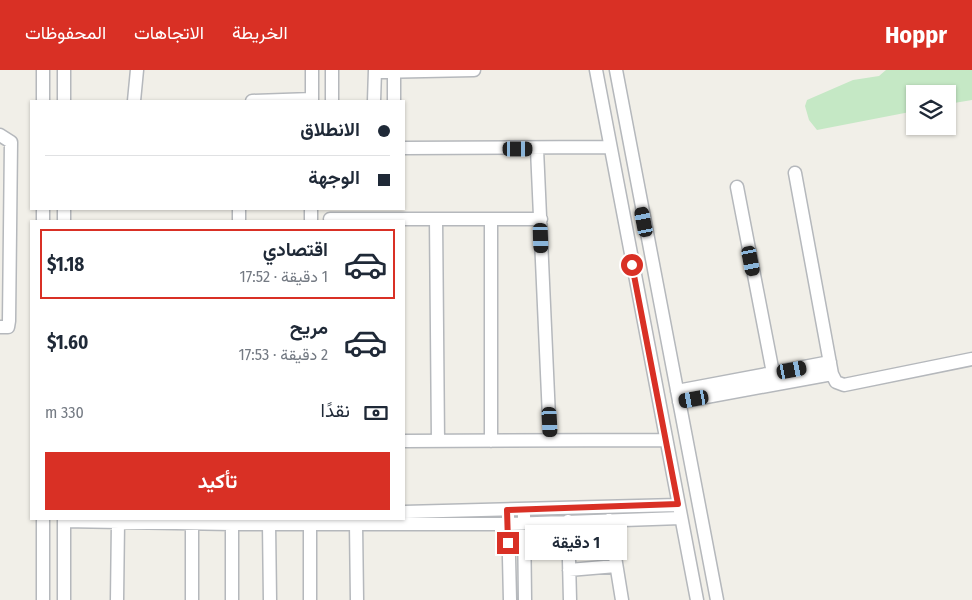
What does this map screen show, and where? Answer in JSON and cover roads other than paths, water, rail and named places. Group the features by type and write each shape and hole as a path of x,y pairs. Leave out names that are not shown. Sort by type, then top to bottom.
{"street":[{"path":"44,70 44,100"},
{"path":"64,70 64,100"},
{"path":"134,100 137,70"},
{"path":"312,70 312,100"},
{"path":"332,70 332,100"},
{"path":"374,100 375,71 474,70"},
{"path":"596,70 697,600"},
{"path":"616,70 717,600"},
{"path":"394,71 394,100"},
{"path":"0,135 11,142 4,308 9,326 7,328 0,327"},
{"path":"405,148 538,149 610,147"},
{"path":"538,149 550,440"},
{"path":"795,173 831,368 836,382 844,385 972,359"},
{"path":"737,186 773,373"},
{"path":"621,207 641,204"},
{"path":"330,216 382,220 540,219"},
{"path":"436,219 438,441"},
{"path":"491,219 491,441"},
{"path":"678,397 831,368"},
{"path":"678,397 773,373 831,368"},
{"path":"405,441 666,440"},
{"path":"64,600 64,520 118,522 192,521 232,524 310,524 328,521 356,524 524,524 609,520 679,511 698,506"},
{"path":"405,512 507,510 679,511"},
{"path":"507,510 510,600"},
{"path":"524,510 525,600"},
{"path":"43,520 43,600"},
{"path":"609,520 622,600"},
{"path":"192,521 192,600"},
{"path":"568,521 570,600"},
{"path":"117,600 118,522"},
{"path":"232,524 232,600"},
{"path":"269,524 270,600"},
{"path":"310,524 310,600"},
{"path":"356,524 357,600"},
{"path":"569,570 616,566"}]}
